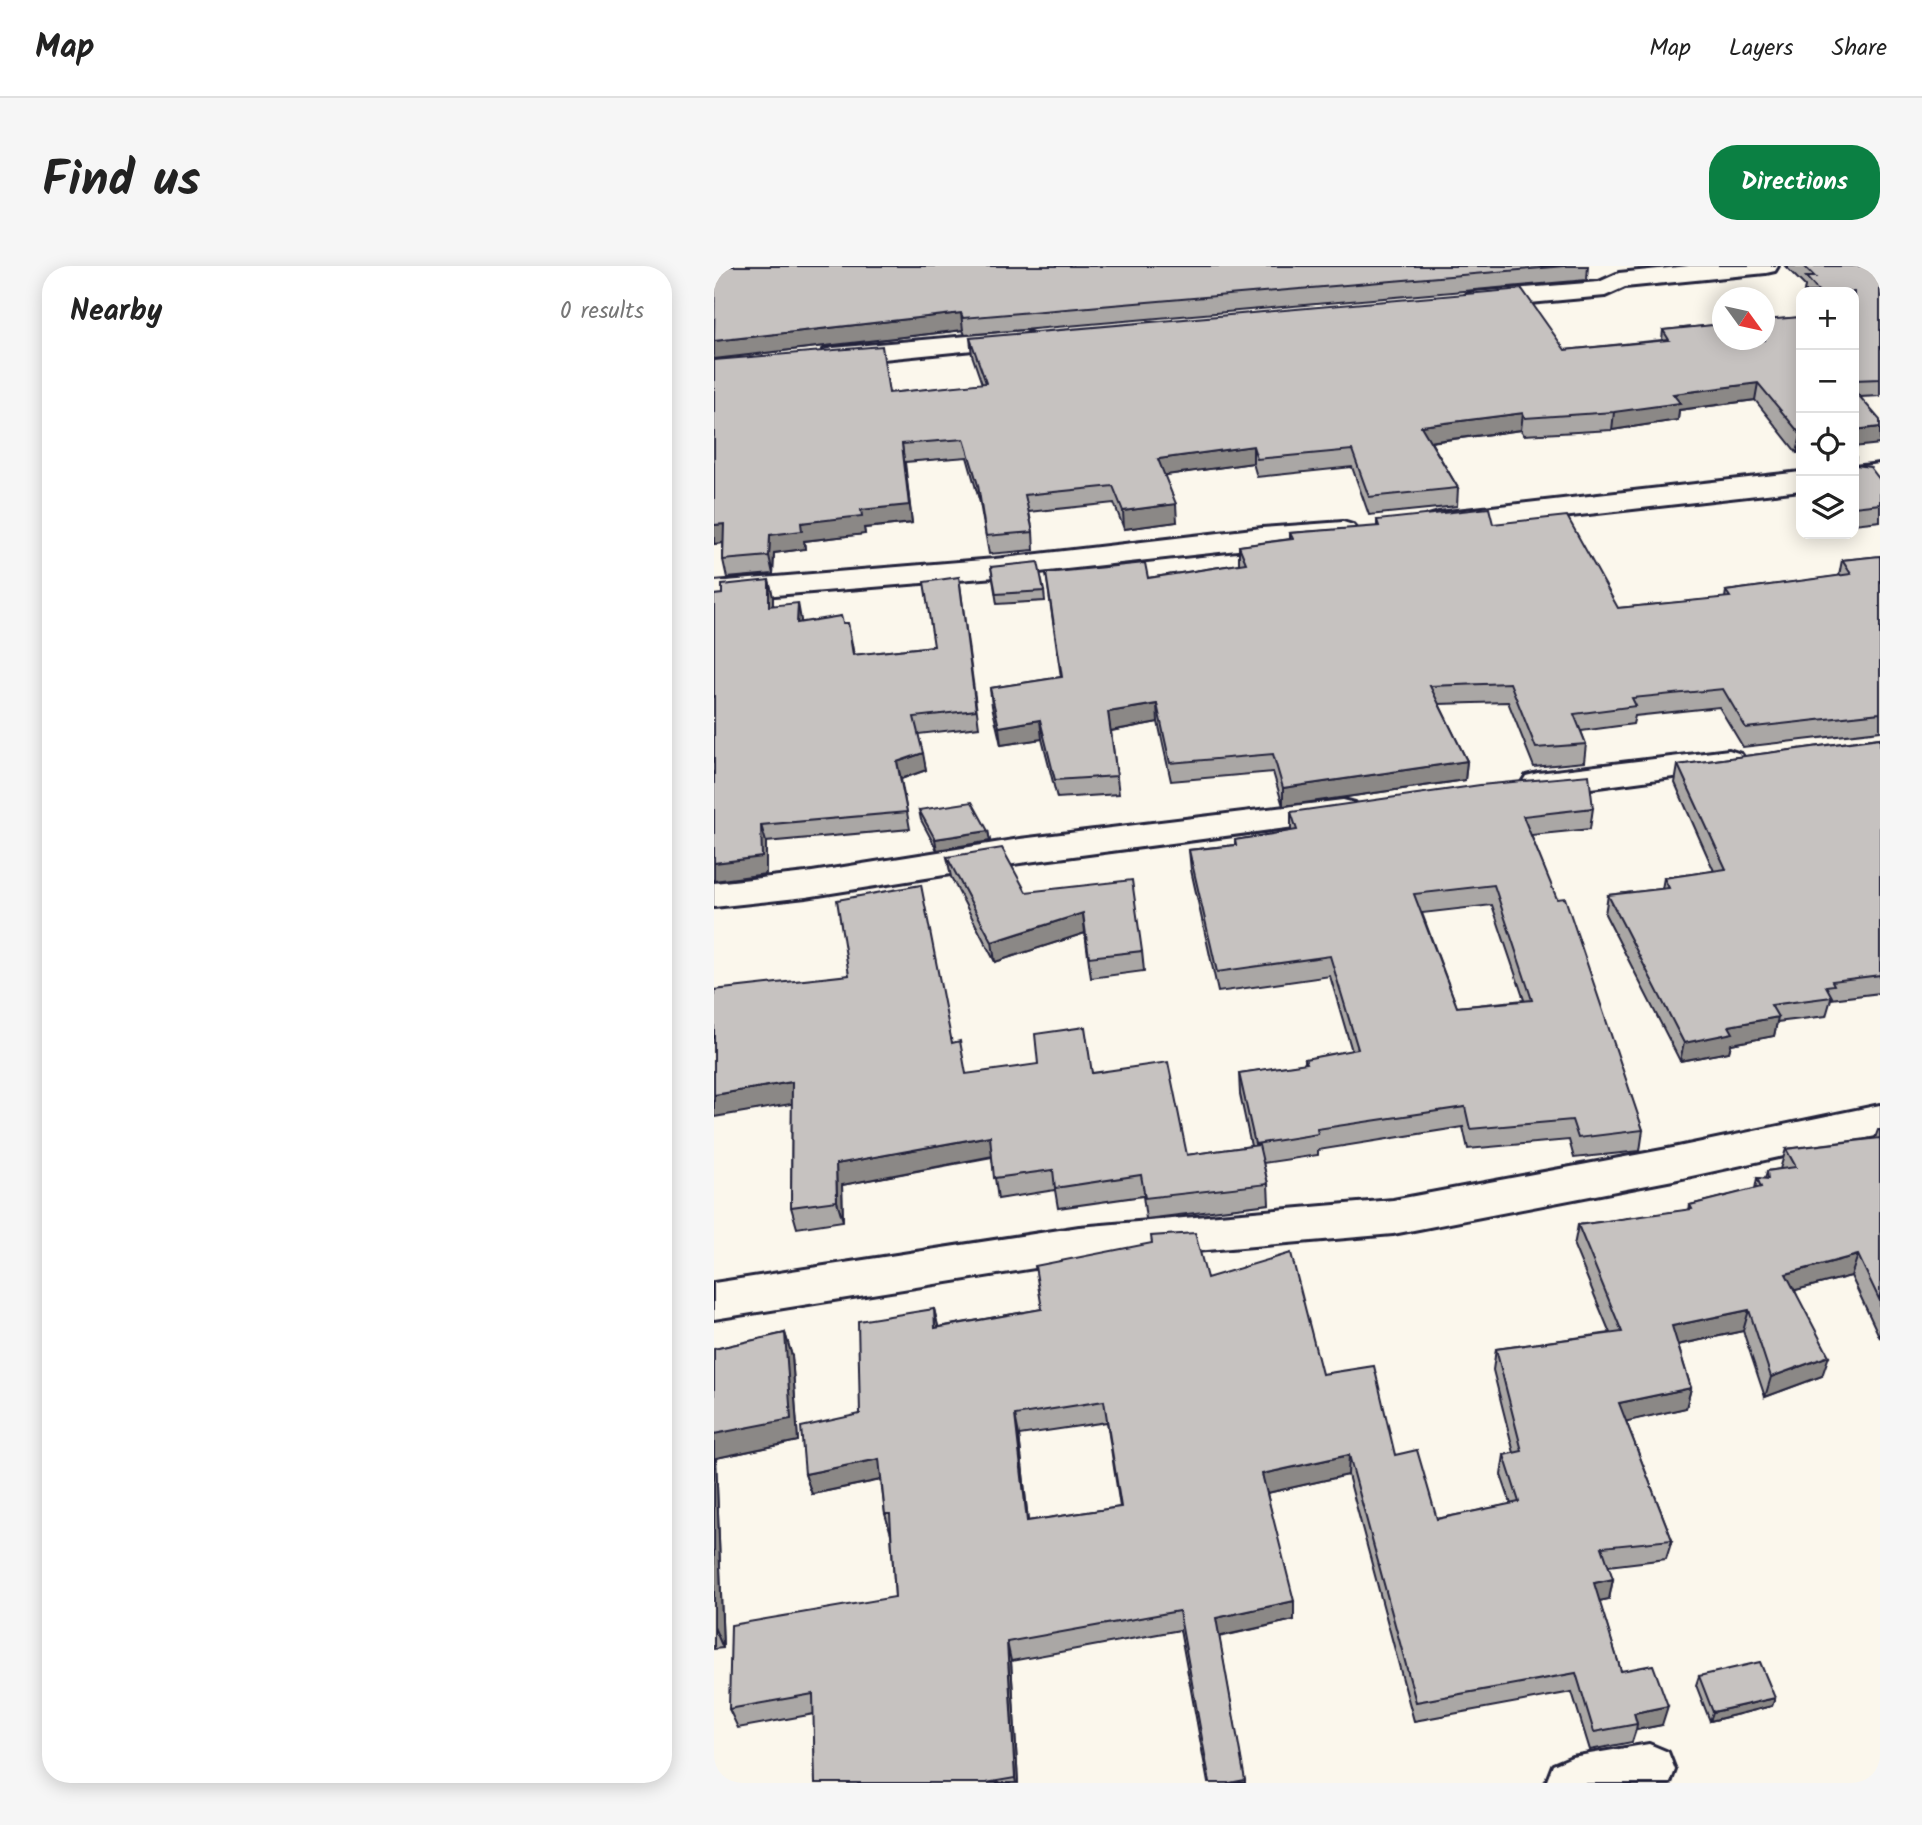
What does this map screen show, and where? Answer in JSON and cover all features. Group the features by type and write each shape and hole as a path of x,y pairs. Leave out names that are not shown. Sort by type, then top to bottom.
{"street":[{"path":"1452,301 1605,289 1619,280 1766,266"},
{"path":"811,358 1048,337"},
{"path":"1859,474 1880,472"},
{"path":"1411,525 1796,482"},
{"path":"714,591 995,568 1262,537 1370,529"},
{"path":"1502,789 1758,757"},
{"path":"714,895 806,885 1020,850 1242,826 1379,806"},
{"path":"714,1301 1079,1244 1393,1217 1673,1164 1880,1120"},
{"path":"1572,1783 1649,1770"}],"building":[{"path":"715,266 1565,266 963,318 961,313 714,341"},
{"path":"1804,266 1880,266 1880,379 1859,380 1859,287 1815,287 1806,277 1815,277"},
{"path":"1522,289 1565,350 1669,340 1663,330 1712,325 1712,350 1775,350 1775,319 1796,317 1796,429 1758,383 1673,394 1680,403 1614,412 1525,418 1523,413 1421,426 1458,488 1369,497 1352,450 1257,459 1253,446 1158,459 1176,504 1123,511 1113,486 1025,495 1033,532 986,536 978,485 964,439 902,444 909,505 861,510 862,516 801,523 802,531 770,535 769,556 723,560 724,524 714,525 714,360 882,346 889,393 986,383 970,338"},
{"path":"1859,396 1880,420 1880,427 1859,429"},
{"path":"1859,466 1870,467 1880,480 1880,504 1859,506"},
{"path":"1489,508 1493,524 1567,516 1618,608 1730,597 1726,591 1851,574 1842,560 1880,556 1880,713 1746,728 1723,689 1632,698 1636,706 1574,714 1586,744 1536,748 1510,683 1430,686 1467,761 1283,788 1273,754 1170,763 1157,704 1108,712 1117,776 1055,780 1040,720 999,727 990,688 1062,677 1046,573 1145,563 1148,578 1246,563 1239,546 1293,539 1290,533 1379,526 1377,520"},
{"path":"1038,562 1044,591 996,594 991,567"},
{"path":"959,577 976,710 914,717 923,753 897,762 907,812 761,825 762,857 714,863 714,595 722,594 722,585 769,580 769,606 798,603 797,623 841,616 843,623 848,623 853,655 934,646 924,582"},
{"path":"1880,738 1880,975 1832,981 1834,985 1826,986 1832,997 1771,1005 1778,1017 1729,1026 1733,1033 1684,1043 1608,895 1669,888 1664,878 1726,869 1678,765"},
{"path":"1589,775 1593,808 1523,816 1557,899 1565,898 1643,1130 1578,1138 1572,1120 1470,1129 1465,1107 1317,1129 1318,1134 1255,1144 1239,1073 1307,1063 1305,1059 1358,1049 1330,956 1217,972 1189,850 1236,845 1235,840 1297,830 1291,812 1480,785","holes":["1494,885 1532,1000 1457,1007 1414,894"]},
{"path":"972,802 988,831 935,839 919,810"},
{"path":"1002,848 1026,892 1132,880 1142,951 1089,957 1083,913 992,942 947,857"},
{"path":"921,885 952,1043 960,1041 966,1074 1038,1064 1035,1034 1085,1027 1092,1073 1168,1062 1187,1155 1259,1145 1268,1184 1145,1198 1141,1175 1055,1188 1053,1170 994,1178 990,1136 836,1164 837,1201 791,1207 792,1082 714,1095 714,990 849,975 837,900"},
{"path":"1880,1138 1880,1301 1858,1255 1786,1274 1829,1356 1771,1377 1749,1310 1672,1326 1691,1388 1619,1403 1672,1540 1602,1547 1613,1579 1594,1583 1621,1671 1653,1665 1668,1706 1634,1713 1637,1724 1594,1732 1576,1673 1416,1702 1349,1455 1262,1474 1294,1601 1216,1618 1245,1780 1210,1783 1179,1611 1007,1642 1015,1778 986,1783 815,1783 813,1694 729,1709 731,1625 895,1597 890,1514 885,1514 879,1459 805,1474 801,1427 860,1414 858,1321 934,1309 935,1328 1042,1309 1035,1266 1152,1243 1151,1236 1195,1233 1207,1278 1291,1253 1322,1374 1374,1366 1395,1455 1417,1450 1437,1519 1519,1502 1504,1455 1522,1451 1496,1349 1622,1332 1578,1225 1692,1209 1690,1205 1761,1187 1757,1178 1768,1179 1767,1171 1796,1167 1786,1149","holes":["1104,1401 1121,1507 1027,1521 1015,1415"]},
{"path":"785,1333 791,1419 714,1434 714,1349"},
{"path":"1760,1662 1775,1698 1713,1712 1699,1676"}]}
